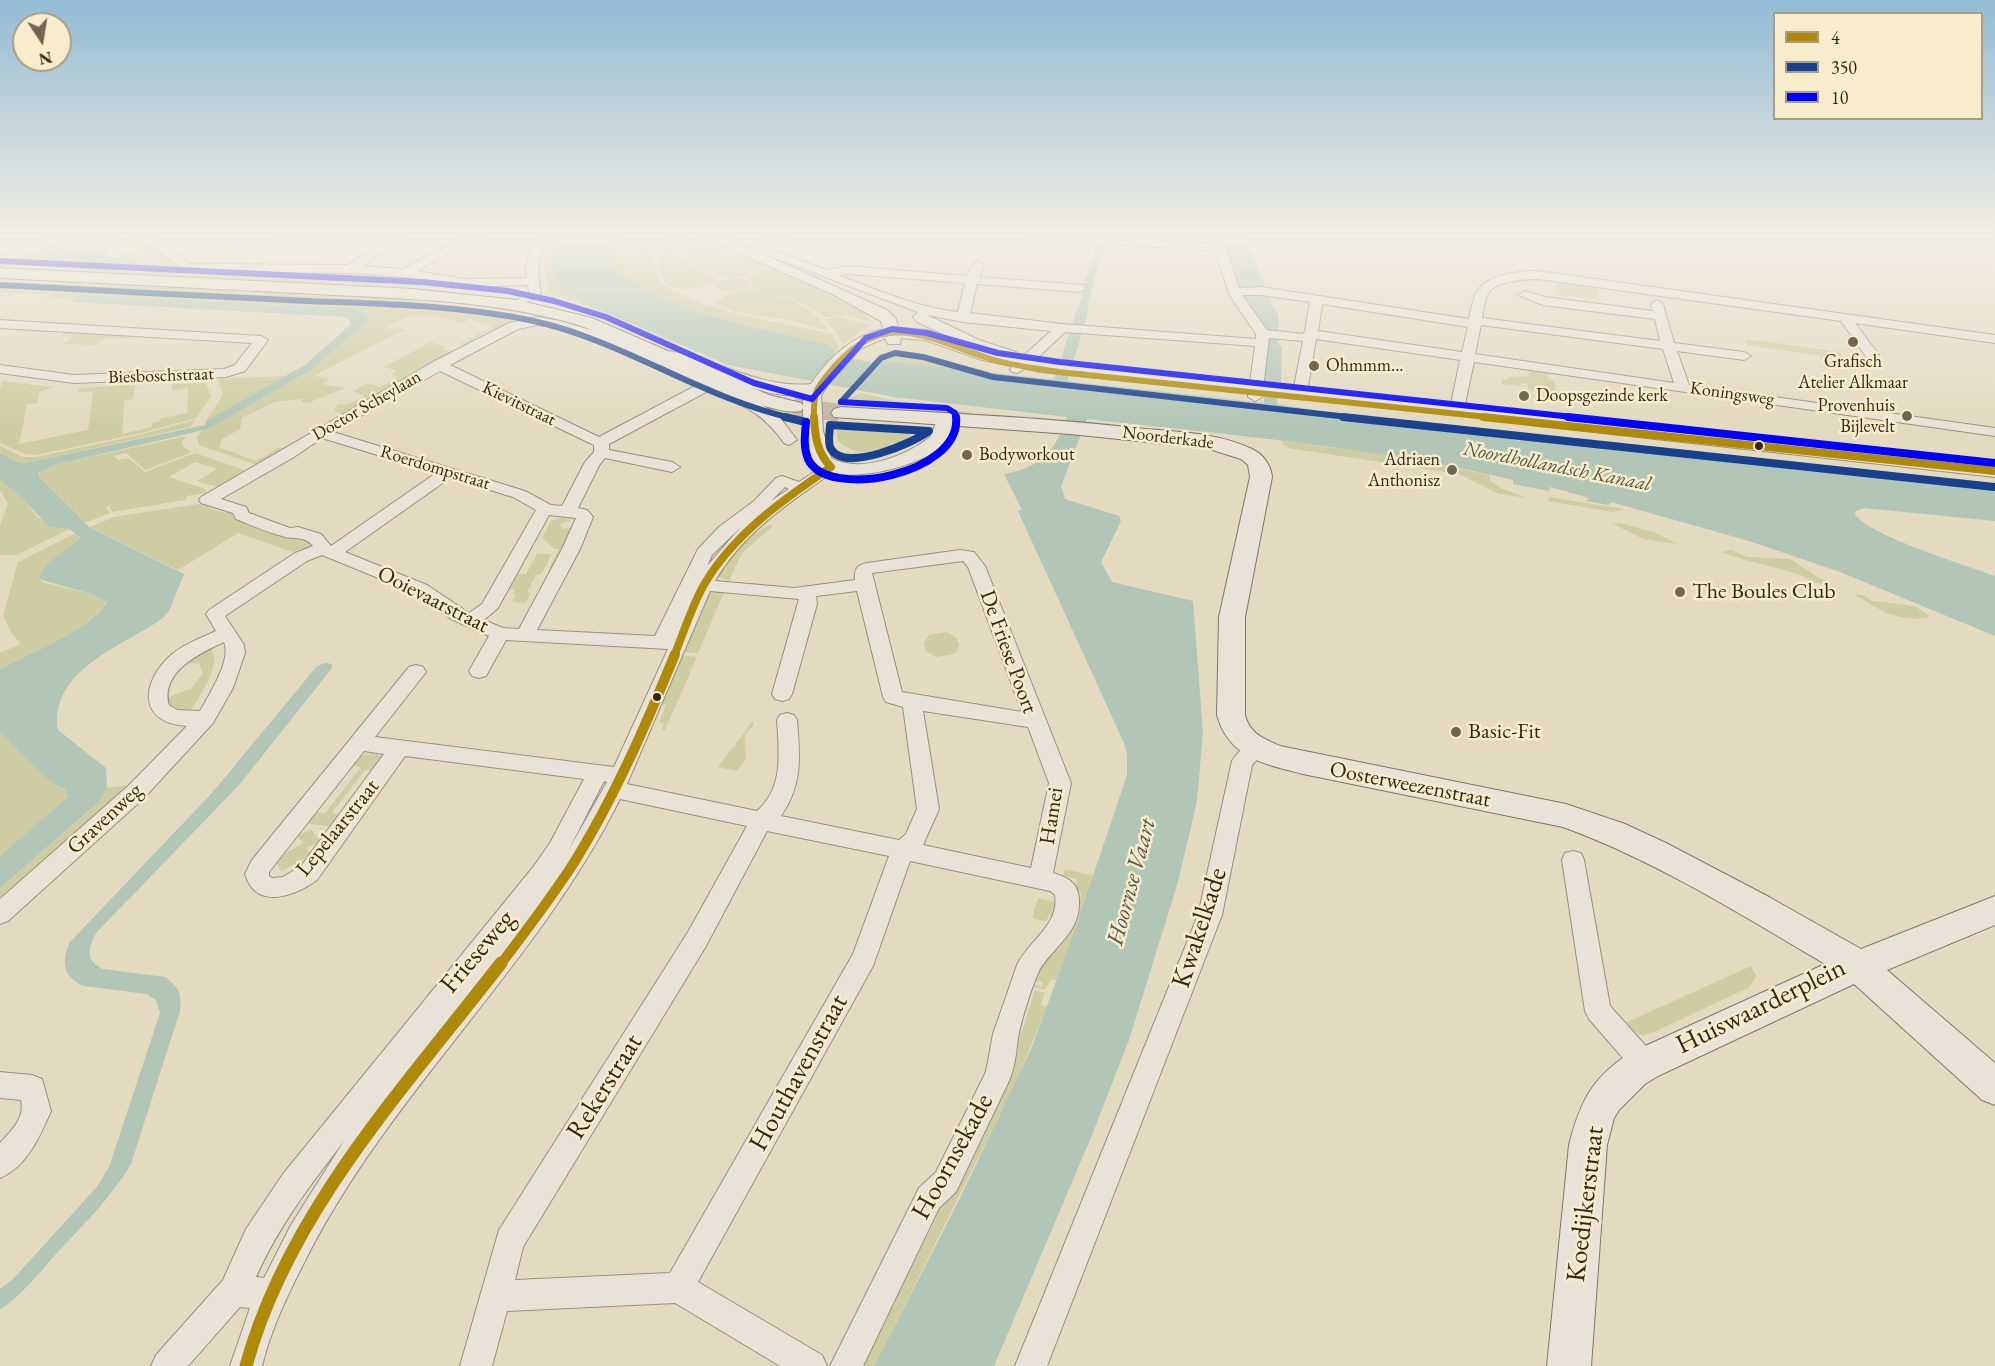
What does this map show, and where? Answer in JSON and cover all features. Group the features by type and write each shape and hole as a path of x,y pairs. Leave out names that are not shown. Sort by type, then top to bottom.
{"main road":[{"path":"458,299 517,305 552,318 586,322 762,399 794,407"},
{"path":"841,414 945,420"},
{"name":"Noorderkade","path":"945,420 1062,425 1209,443 1235,448 1247,454 1259,465 1262,473 1232,617 1231,715 1239,735 1257,749"},
{"name":"Oosterweezenstraat","path":"1257,749 1303,763 1566,816"},
{"name":"Huiswaarderplein","path":"1566,816 1614,833 1655,852 1857,965"},
{"path":"1995,909 1857,965 1995,1088"},
{"name":"Huiswaarderplein","path":"1645,1064 1857,965"},
{"name":"Koedijkerstraat","path":"1569,1366 1588,1145 1593,1123 1608,1091 1626,1075 1645,1064"}],"street":[{"path":"517,305 526,299"},
{"path":"853,299 887,318 893,337"},
{"path":"893,299 924,310 963,318 1073,329 1309,336 1378,327 1476,322 1744,356"},
{"path":"963,318 967,299"},
{"path":"1245,299 1268,336 1272,394"},
{"path":"1309,299 1317,300 1378,327"},
{"path":"1457,410 1480,299"},
{"path":"1536,299 1660,316"},
{"path":"1656,299 1668,346 1683,387"},
{"path":"1714,299 1995,339"},
{"path":"1272,394 1309,336 1317,300"},
{"path":"924,310 919,317 922,319 974,343 1011,355 1020,367"},
{"path":"552,318 754,406 770,416 784,430 789,440"},
{"name":"Doctor Scheylaan","path":"207,500 289,454 320,433 438,364 503,330 532,321 552,318"},
{"path":"1845,318 1872,354"},
{"name":"Biesboschstraat","path":"0,324 261,340 240,368 226,374 74,379 0,369"},
{"name":"Koningsweg","path":"1378,327 1469,357 1995,432"},
{"path":"1020,367 1073,329"},
{"path":"945,420 936,442 919,453 861,469 843,470 831,467 819,456 811,402 854,357 893,337 976,360 1020,367 1272,394 1622,436 1995,473"},
{"path":"668,356 684,357 708,364 777,391 824,386"},
{"name":"Kievitstraat","path":"438,364 601,447 672,467"},
{"path":"568,511 601,447 706,386"},
{"path":"1272,394 1457,410 1995,473"},
{"name":"Roerdompstraat","path":"320,433 519,494 547,510"},
{"name":"Frieseweg","path":"670,643 716,563 729,547 801,488 831,467"},
{"path":"327,550 448,472"},
{"name":"Frieseweg","path":"246,1366 272,1294 298,1239 332,1181 362,1136 558,887 612,779 670,643 696,565 725,531 760,504 782,481 801,488"},
{"name":"Ooievaarstraat","path":"207,500 240,510 242,516 288,533 298,532 315,538 327,550 421,589 457,615 500,634 670,643"},
{"path":"471,620 489,608 514,560 543,513 547,510 581,513 585,517 571,549 524,636"},
{"name":"Gravenweg","path":"0,914 136,792 206,718 235,660 235,645 214,617 218,611 301,557 327,550"},
{"name":"De Friese Poort","path":"960,555 968,556 976,566 1036,721 912,702 893,696 864,584 863,571 867,568 960,555"},
{"path":"704,585 795,594 864,584"},
{"path":"782,694 808,604 807,593"},
{"path":"206,718 179,718 169,715 161,709 157,695 162,680 177,661 227,633"},
{"name":"Ooievaarstraat","path":"479,671 500,634"},
{"name":"Lepelaarstraat","path":"400,748 309,873 292,884 271,888 259,881 260,867 416,672"},
{"name":"Houthavenstraat","path":"678,1288 864,958 903,850 915,840 928,808 912,702"},
{"name":"Rekerstraat","path":"476,1366 510,1240 697,939 762,820 775,810 788,783 787,720"},
{"name":"Hamei","path":"1036,721 1060,783 1048,881"},
{"name":"Lepelaarstraat","path":"359,743 612,779 762,820 1048,881"},
{"name":"Kwakelkade","path":"1031,1366 1210,915 1242,761 1257,749"},
{"name":"Frieseweg","path":"167,1366 234,1291 257,1240 293,1184 542,873 612,779"},
{"path":"1573,860 1598,1011 1645,1064"},
{"name":"Hoornsekade","path":"846,1366 929,1198 946,1182 999,1074 1006,1034 1029,965 1060,928 1068,902 1066,890 1048,881"},
{"path":"410,1035 434,1045"},
{"path":"0,1085 32,1088 37,1112 25,1136 0,1164"},
{"path":"494,1296 678,1288 811,1366"},
{"path":"234,1291 272,1294"}],"green space":[{"path":"152,299 393,299 525,317 510,326 484,333 470,342 475,344 469,347 459,345 492,326 470,319 463,323 423,315 406,318 385,327 404,330 315,375 329,380 322,384 345,388 308,403 302,402 302,399 274,402 242,418 240,429 222,439 219,447 256,461 280,447 285,449 260,461 264,463 260,466 199,445 197,438 202,431 311,370 365,324 358,310"},
{"path":"569,299 578,299 602,312"},
{"path":"665,299 690,299 742,315 833,334 839,347 836,351 826,344 745,325"},
{"path":"722,299 787,299 813,313 829,331 790,320 737,312 715,303"},
{"path":"791,299 837,299 862,311 871,322 849,316 825,317"},
{"path":"602,312 685,347 612,318"},
{"path":"841,317 870,325 843,344 826,319"},
{"path":"66,332 138,336 133,339 105,338 95,345 64,344 73,337 61,336"},
{"path":"1745,339 1840,352 1846,365 1823,364 1820,356 1747,345"},
{"path":"431,342 446,347 445,350 457,350 385,393 381,392 343,414 335,411 335,407 340,404 347,405 365,396 353,391 368,383 380,387 398,377 392,374 397,371 384,367"},
{"path":"914,353 990,373 878,360 888,354"},
{"path":"1529,369 1548,372 1548,380 1555,381 1555,394 1528,389 1528,384 1520,383 1520,386 1502,384 1502,379 1507,380 1508,377 1529,376"},
{"path":"286,376 206,421 223,395 218,379"},
{"path":"2,381 53,387 39,392 37,403 27,405 19,444 88,430 93,391 77,393 79,388 135,385 133,399 124,401 122,434 152,427 152,423 160,419 187,413 188,388 172,391 172,384 206,383 211,396 196,418 137,434 36,455 25,454 0,443"},
{"path":"862,393 907,404 971,412 970,414 874,409 843,404 852,396"},
{"path":"195,420 190,427 30,462 17,463 0,453 0,446 23,457 36,457 135,436"},
{"path":"836,426 906,432 912,438 885,451 865,452 846,447 838,441"},
{"path":"186,436 182,442 183,446 192,452 145,470 126,453 114,456 118,460 129,458 145,472 195,453 250,472 225,486 214,486 197,481 217,469 195,462 169,477 205,489 206,493 187,496 185,500 112,512 109,508 112,504 106,508 110,513 84,523 39,477 41,470 54,465"},
{"path":"1283,441 1384,454 1490,475 1490,480 1501,488 1527,498 1499,494 1459,474 1288,448"},
{"path":"0,480 22,498 38,518 70,529 16,555 0,555 0,525 8,504 0,490"},
{"path":"1549,497 1624,509 1612,512 1548,501"},
{"path":"205,503 212,505 209,508 224,513 228,511 234,513 232,516 307,542 311,540 314,545 305,551 299,549 293,552 238,533 178,570 90,527 114,517"},
{"path":"564,517 571,521 560,524 562,529 572,527 567,536 569,539 554,568 549,568 559,549 555,549 542,538 551,521"},
{"path":"1620,523 1654,532 1678,544 1643,539 1613,524"},
{"path":"768,525 773,526 742,553 729,581 719,577 718,571 744,541"},
{"path":"76,533 81,540 46,564 41,582 94,595 107,601 87,622 73,631 0,669 0,653 21,644 12,634 3,616 18,562"},
{"path":"1731,550 1747,557 1790,559 1829,584 1816,582 1794,573 1722,552"},
{"path":"537,554 552,554 542,573 536,575 527,592 531,593 525,603 512,602 516,594 513,594 515,589 510,589 518,574 526,574"},
{"path":"725,590 698,653 683,652 708,595"},
{"path":"1854,594 1873,601 1914,606 1929,615 1928,618 1916,619 1889,614"},
{"path":"947,632 956,638 959,645 955,654 936,657 926,651 924,643 929,635"},
{"path":"209,645 214,661 205,687 191,710 176,711 169,705 166,698 192,688 203,673 199,664 183,662"},
{"path":"681,655 697,657 665,730 662,730 664,723 659,722 666,705 661,704"},
{"path":"753,721 753,726 745,734 746,759 737,771 718,767"},
{"path":"0,733 51,782 66,790 68,797 64,803 0,856"},
{"path":"372,753 382,757 377,771 365,770 332,813 344,815 335,827 303,823 312,812 325,813 361,767 349,765 361,756"},
{"path":"136,784 0,905 0,888 95,806 107,788"},
{"path":"311,829 320,841 307,848 311,855 282,871 274,860 303,843 298,836"},
{"path":"1065,869 1094,876 1057,981 1051,979 1045,990 1031,986 1032,983 1042,987 1043,982 1033,981 1037,968 1070,929 1082,893 1075,890 1077,879 1063,876"},
{"path":"1038,898 1055,902 1046,922 1032,918"},
{"path":"1751,966 1756,976 1750,987 1656,1031 1642,1036 1623,1024"},
{"path":"1035,990 1045,993 1041,1004 1047,1007 1016,1082 874,1366 862,1366 936,1218 931,1214 1014,1039 1019,1040"}],"water":[{"path":"73,299 156,299 354,309 363,311 368,318 365,324 311,370 208,429 54,465 39,473 39,477 89,527 184,574 169,611 163,618 92,662 77,675 65,691 58,709 58,730 106,768 107,788 99,802 0,888 0,856 68,797 66,790 51,782 0,733 0,669 74,631 99,612 107,602 94,595 39,579 46,564 81,538 68,528 49,527 22,498 0,480 0,453 17,462 25,463 205,425 206,421 305,365 350,325 350,321 345,317 70,302"},
{"path":"578,299 665,299 745,325 826,344 836,351 833,355 875,363 878,360 1264,403 1265,384 1263,383 1268,338 1278,338 1279,345 1282,347 1281,385 1278,385 1277,404 1445,425 1442,427 1477,436 1478,433 1520,441 1521,436 1535,435 1840,470 1850,468 1995,483 1995,521 1864,508 1856,511 1855,515 1864,523 1898,541 1995,576 1995,636 1840,572 1749,541 1611,502 1609,505 1586,501 1589,499 1586,497 1550,487 1549,491 1513,484 1513,480 1462,469 1356,450 1087,419 1061,486 1065,499 1119,516 1121,521 1101,562 1112,582 1193,601 1203,732 1197,801 1178,882 1129,1040 1092,1135 994,1366 874,1366 959,1200 1032,1047 1127,775 1127,754 1124,743 1018,511 1022,510 1004,474 1028,467 1045,456 1058,439 1067,417 894,397 729,365"},
{"path":"1081,299 1089,299 1083,325 1076,324"},
{"path":"1244,299 1271,299 1273,302 1271,303 1278,314 1279,332 1263,328"},
{"path":"325,663 332,664 332,668 240,784 96,933 90,954 97,966 103,969 165,977 174,984 178,991 180,1011 131,1164 96,1211 23,1291 0,1310 0,1289 13,1279 96,1188 109,1167 160,1013 156,1000 146,994 84,986 77,983 68,974 66,968 65,956 70,942 212,793 317,666"}],"waterway":[{"path":"1055,399 1083,309"}],"tunnel":[{"path":"794,407 841,413"}],"transit line":[{"name":"350","path":"270,299 420,306 475,311 530,320 566,329 601,342 736,402 771,414 806,422"},
{"name":"10","path":"544,299 606,317 754,383 812,399 866,338 892,329 927,333 998,353 1060,362 1995,463"},
{"name":"4","path":"831,467 820,454 817,446 813,398 816,389 857,345 875,335 908,333 941,341 1004,363 1059,372 1995,471"},
{"name":"350","path":"841,402 881,358 895,353 923,357 993,377 1057,386 1994,487"},
{"name":"10","path":"806,422 805,444 809,460 818,471 830,477 845,480 880,477 925,463 944,450 956,430 955,413 947,408 841,402"},
{"name":"350","path":"830,425 929,431 910,443 896,448 881,453 852,457 840,456 832,451 829,443 830,425"},
{"name":"4","path":"246,1366 259,1325 289,1260 347,1162 414,1073 518,943 575,861 636,745 704,585 716,566 760,519 831,467"}],"place":[{"name":"Grafisch Atelier Alkmaar","path":"1853,342"},
{"name":"Ohmmm...","path":"1314,366"},
{"name":"Doopsgezinde kerk","path":"1524,396"},
{"name":"Provenhuis Bijlevelt","path":"1907,416"},
{"name":"Bodyworkout","path":"967,455"},
{"name":"Adriaen Anthonisz","path":"1452,470"},
{"name":"The Boules Club","path":"1680,592"},
{"name":"Basic-Fit","path":"1456,732"}],"water label":[{"name":"Noordhollandsch Kanaal","path":"1557,467"},
{"name":"Hoornse Vaart","path":"1132,882"}]}
